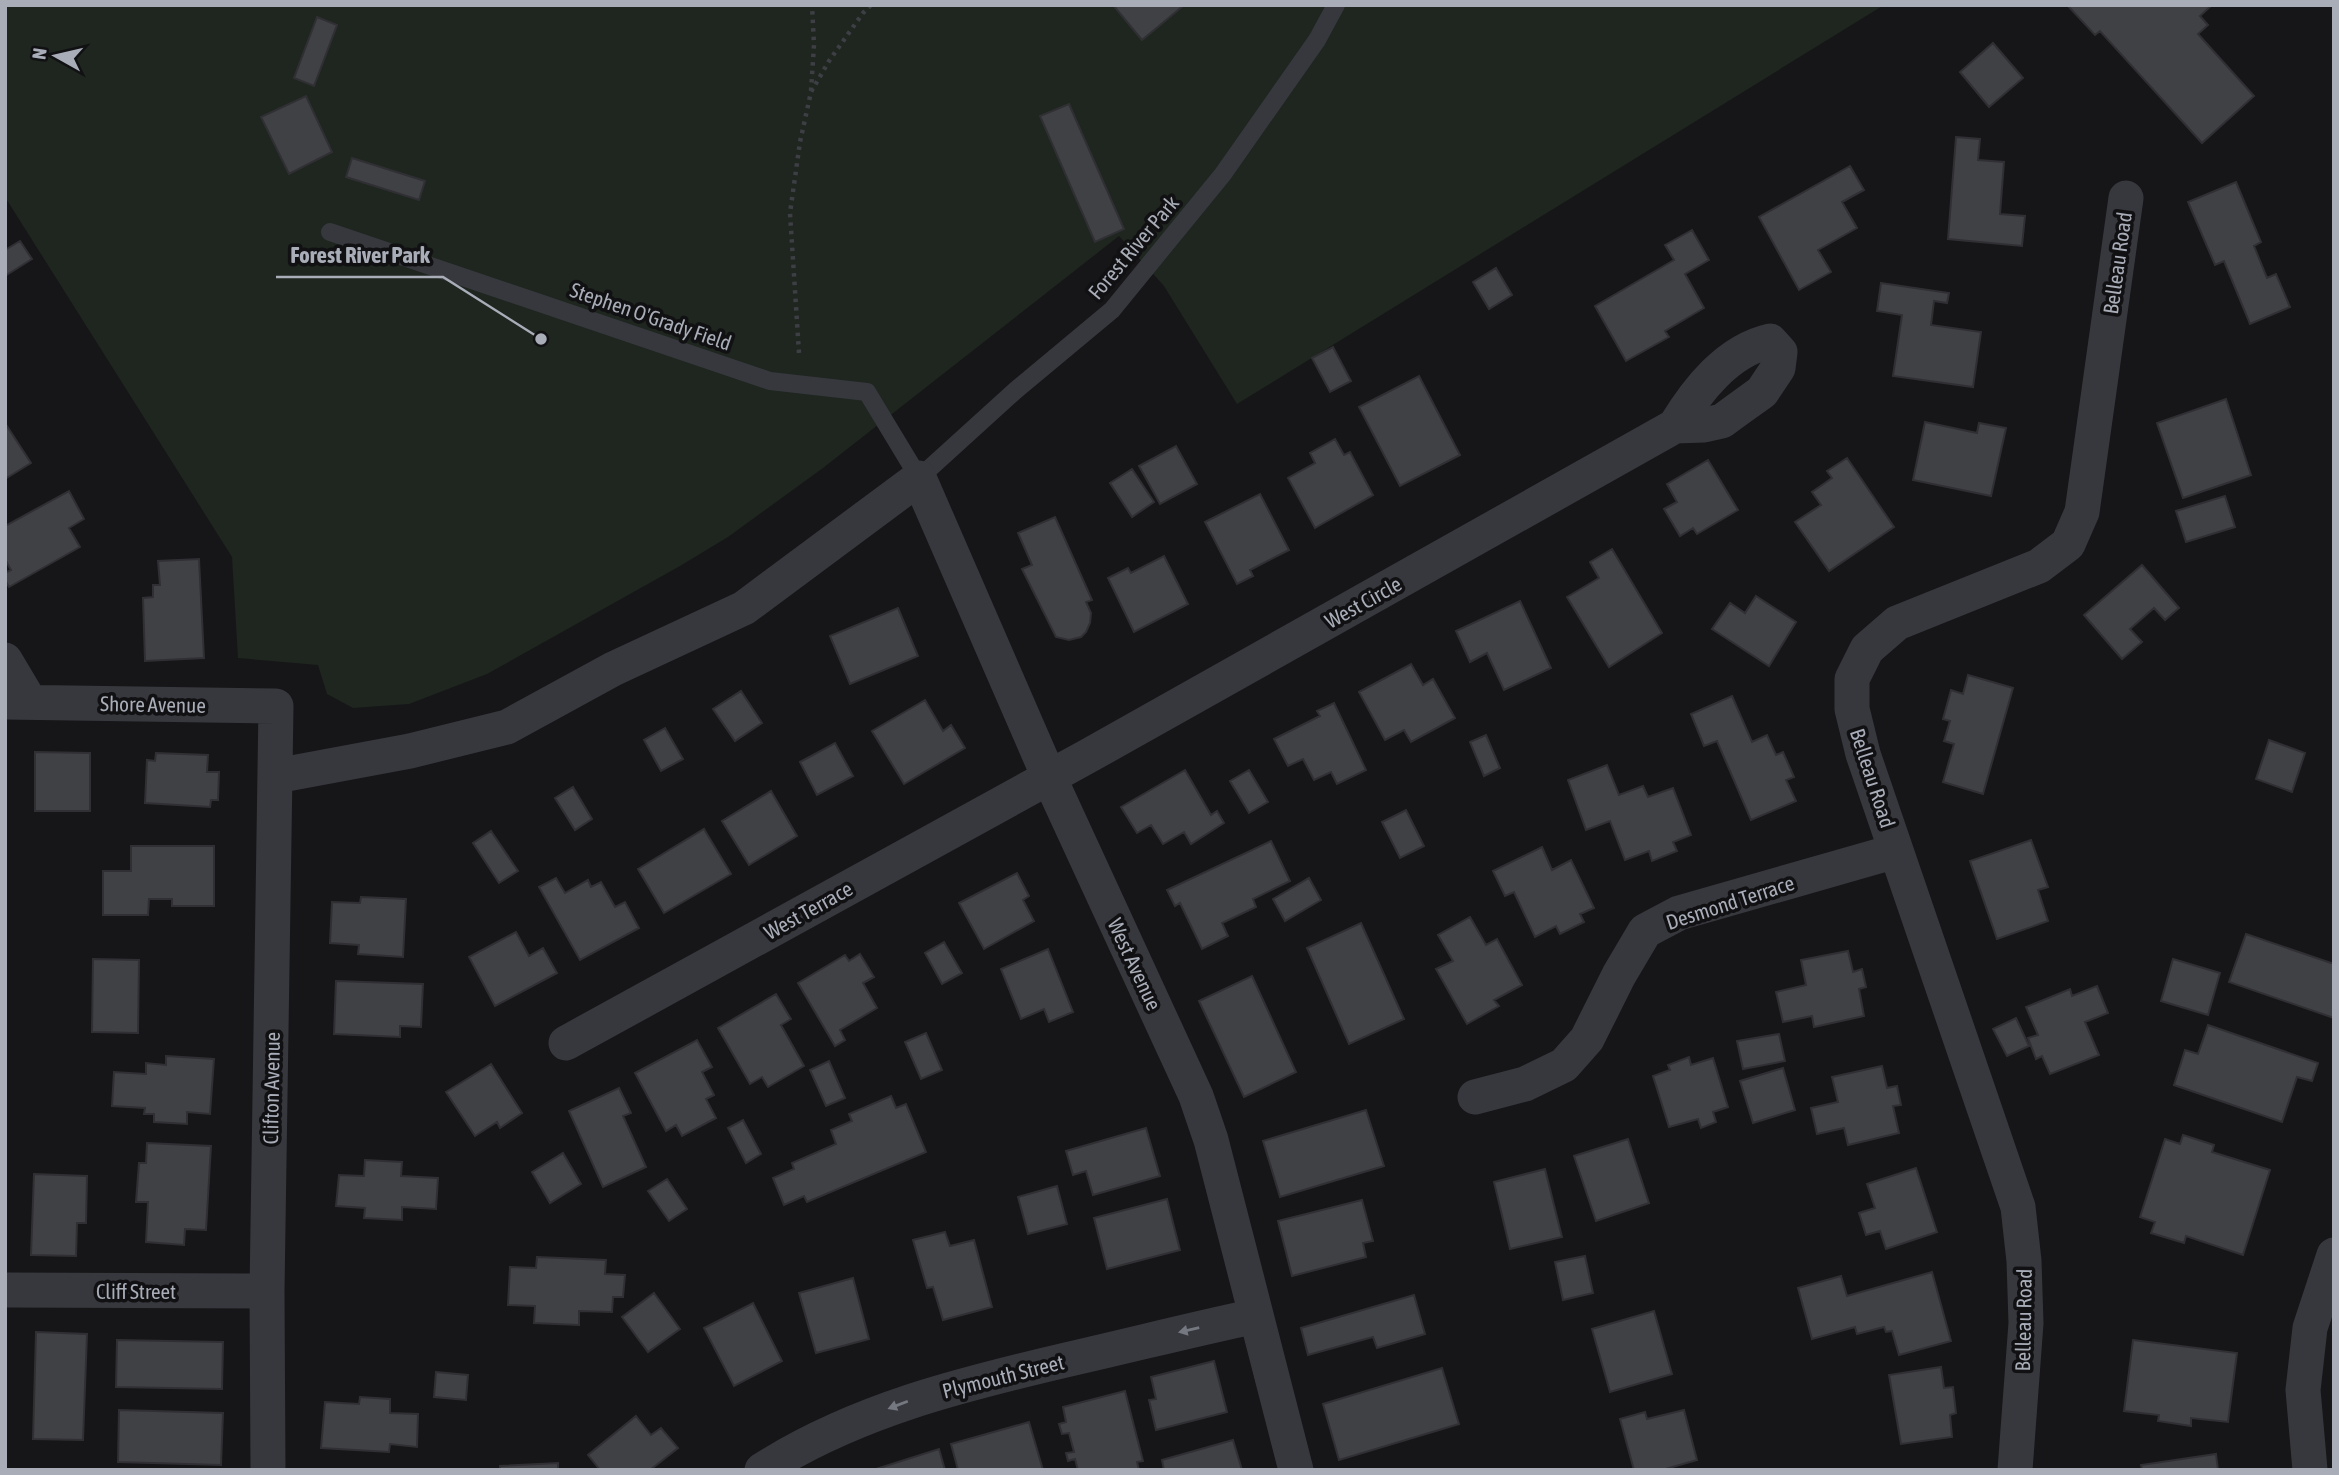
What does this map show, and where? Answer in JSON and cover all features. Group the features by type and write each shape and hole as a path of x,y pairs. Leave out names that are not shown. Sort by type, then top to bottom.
{"street":[{"name":"Belleau Road","path":"2015,1470 2026,1323 2024,1261 2018,1207 1863,754 1852,709 1852,679 1867,649 1897,623 2039,566 2068,544 2082,512 2126,198"},
{"name":"West Circle","path":"1049,777 1675,426"},
{"path":"276,776 410,751 507,727 613,670 744,608 919,478"},
{"name":"West Avenue","path":"919,478 1049,777 1196,1096 1212,1140 1296,1470"},
{"name":"Shore Avenue","path":"5,660 18,702 276,706"},
{"name":"Clifton Avenue","path":"268,1470 267,1291 276,706"},
{"name":"West Terrace","path":"566,1043 1049,777"},
{"name":"Desmond Terrace","path":"1475,1097 1525,1084 1564,1065 1587,1039 1619,975 1646,931 1679,913 1896,851"},
{"path":"2310,1470 2302,1390 2311,1328 2334,1255"},
{"name":"Cliff Street","path":"5,1290 267,1291"},
{"name":"Plymouth Street","path":"762,1470 832,1431 904,1402 984,1379 1256,1315"}],"lane":[{"name":"Forest River Park","path":"919,478 1016,390 1112,310 1223,174 1317,40 1336,5"},
{"name":"Stephen O'Grady Field","path":"330,232 769,380 867,391 919,478"}],"path":[{"path":"803,384 790,213 800,142 811,92 814,46 812,5"},
{"path":"811,92 829,61 871,5"}],"shaded area":[{"path":"5,5 1884,5 1237,404 1164,286 1119,236 823,468 728,537 487,674 409,704 353,708 327,694 318,665 238,658 232,557 5,197"}],"building":[{"path":"1113,5 1182,5 1183,6 1142,40"},
{"path":"2067,5 2212,5 2200,16 2208,25 2198,34 2254,96 2202,143 2100,31 2095,35"},
{"path":"317,17 337,25 314,86 294,78"},
{"path":"1993,43 2023,78 1989,107 1960,72"},
{"path":"306,96 332,152 289,174 261,117"},
{"path":"1069,104 1124,229 1095,242 1040,116"},
{"path":"1956,137 1980,139 1978,160 2004,162 2000,214 2025,216 2022,246 1948,239"},
{"path":"352,158 425,181 419,200 346,177"},
{"path":"1850,166 1864,190 1842,202 1857,228 1818,250 1831,272 1799,290 1759,217"},
{"path":"2236,182 2261,242 2254,246 2267,278 2276,274 2290,307 2250,324 2224,261 2215,265 2188,202"},
{"path":"1692,230 1709,260 1685,274 1704,308 1665,331 1669,337 1626,361 1595,306 1674,260 1665,245"},
{"path":"20,241 32,259 5,276 5,250"},
{"path":"1496,268 1512,295 1489,309 1473,282"},
{"path":"1881,283 1949,293 1947,303 1934,301 1931,325 1981,332 1973,387 1893,376 1902,315 1877,311"},
{"path":"1333,347 1351,381 1330,392 1312,358"},
{"path":"1419,376 1460,455 1400,486 1359,407"},
{"path":"2226,399 2251,475 2183,498 2157,423"},
{"path":"1925,422 1977,433 1979,423 2006,428 1991,496 1913,480"},
{"path":"5,423 31,463 5,479"},
{"path":"1335,439 1344,455 1350,452 1373,495 1315,528 1288,478 1315,463 1310,453"},
{"path":"1176,446 1197,484 1160,504 1139,466"},
{"path":"1847,458 1894,527 1829,571 1795,522 1821,505 1812,492 1832,478 1827,471"},
{"path":"1708,460 1738,510 1697,534 1693,528 1680,536 1664,509 1677,502 1667,484"},
{"path":"1132,469 1154,502 1132,517 1110,483"},
{"path":"69,491 84,519 69,528 80,547 9,587 5,580 5,573 11,570 5,559 5,526"},
{"path":"1260,494 1289,550 1250,570 1253,576 1237,584 1205,522"},
{"path":"2225,496 2235,527 2186,542 2176,511"},
{"path":"1055,517 1092,600 1086,602 1091,613 1086,632 1081,637 1069,640 1056,637 1022,569 1032,565 1018,533"},
{"path":"1612,549 1662,633 1609,667 1567,597 1599,578 1590,562"},
{"path":"1164,556 1188,604 1134,632 1108,578 1128,568 1131,573"},
{"path":"199,559 204,658 145,661 143,598 153,597 153,585 160,585 158,561"},
{"path":"2142,565 2179,608 2165,620 2154,608 2130,629 2142,642 2122,659 2084,615"},
{"path":"1756,596 1796,622 1769,666 1712,629 1730,603 1745,613"},
{"path":"1520,601 1551,668 1504,690 1487,653 1470,662 1456,631"},
{"path":"898,608 918,656 850,684 830,636"},
{"path":"1411,664 1423,685 1433,679 1455,718 1411,742 1404,730 1385,740 1359,692"},
{"path":"1968,675 2013,688 1983,794 1943,782 1954,744 1944,741 1950,721 1943,719 1951,690 1963,694"},
{"path":"741,691 762,723 735,741 713,709"},
{"path":"1732,696 1752,742 1767,735 1776,755 1783,752 1794,777 1786,780 1796,801 1751,820 1717,741 1704,746 1691,714"},
{"path":"925,700 943,731 951,725 965,748 904,784 872,731"},
{"path":"1334,703 1366,770 1337,784 1331,772 1314,780 1303,759 1288,766 1274,739 1320,716 1317,711"},
{"path":"665,728 683,759 661,771 644,740"},
{"path":"1486,735 1500,768 1484,776 1470,742"},
{"path":"2269,740 2305,753 2292,792 2256,779"},
{"path":"835,743 853,776 817,795 800,762"},
{"path":"35,752 90,753 90,811 35,811"},
{"path":"156,753 208,755 207,772 219,772 218,800 211,800 210,807 145,803 147,760 155,761"},
{"path":"1607,765 1619,795 1643,786 1648,797 1673,788 1691,835 1673,842 1677,851 1652,861 1649,851 1625,860 1610,821 1586,830 1568,780"},
{"path":"1185,770 1211,815 1217,811 1224,823 1191,844 1184,832 1163,844 1151,825 1137,833 1121,807"},
{"path":"1249,770 1268,802 1249,813 1230,781"},
{"path":"573,787 592,819 575,830 555,798"},
{"path":"771,791 797,836 749,865 722,821"},
{"path":"1406,810 1424,846 1400,858 1382,822"},
{"path":"704,829 731,874 664,913 638,869"},
{"path":"491,831 518,871 499,883 473,843"},
{"path":"2031,840 2048,887 2038,890 2048,921 1997,939 1970,861"},
{"path":"1271,841 1290,881 1253,899 1256,907 1222,923 1228,936 1202,949 1180,903 1175,906 1167,890"},
{"path":"131,846 214,846 214,906 172,906 172,899 149,899 148,915 103,915 103,871 131,871"},
{"path":"1542,847 1552,870 1571,860 1594,908 1580,914 1584,922 1560,934 1556,926 1535,937 1514,892 1505,896 1493,871"},
{"path":"1017,873 1029,896 1023,900 1034,921 984,949 959,903"},
{"path":"556,878 565,893 588,880 591,887 601,882 615,907 625,902 639,928 580,960 539,887"},
{"path":"1309,878 1321,900 1285,921 1273,899"},
{"path":"361,897 406,899 403,957 358,954 359,945 330,943 332,902 360,903"},
{"path":"1470,917 1486,945 1497,939 1522,985 1494,1000 1499,1006 1467,1024 1436,969 1453,961 1438,935"},
{"path":"1361,923 1404,1019 1349,1044 1307,948"},
{"path":"516,932 529,956 543,948 557,973 495,1006 469,957"},
{"path":"2246,934 2334,964 2334,1018 2229,982"},
{"path":"944,942 962,973 942,984 925,953"},
{"path":"1048,949 1073,1012 1049,1022 1044,1009 1021,1019 1001,969"},
{"path":"1848,951 1853,972 1862,969 1866,987 1859,989 1864,1016 1814,1027 1812,1016 1783,1022 1776,992 1806,985 1801,960"},
{"path":"860,954 874,977 863,983 877,1008 840,1030 845,1040 835,1046 798,983 845,955 849,961"},
{"path":"93,959 139,960 138,1033 92,1032"},
{"path":"2173,959 2220,973 2208,1015 2161,1001"},
{"path":"1252,976 1296,1072 1244,1097 1199,1001"},
{"path":"336,981 423,984 421,1027 400,1026 400,1037 334,1034"},
{"path":"2097,986 2108,1013 2085,1022 2099,1055 2050,1074 2042,1056 2036,1059 2028,1038 2038,1035 2026,1007 2070,989 2072,996"},
{"path":"776,994 791,1019 781,1025 804,1066 768,1087 762,1077 750,1084 718,1028"},
{"path":"2016,1018 2029,1046 2007,1056 1993,1029"},
{"path":"2208,1025 2318,1063 2312,1081 2297,1077 2282,1122 2174,1085 2185,1050 2198,1054"},
{"path":"926,1033 942,1070 921,1079 905,1042"},
{"path":"1779,1034 1785,1061 1743,1069 1737,1041"},
{"path":"697,1040 712,1067 702,1072 714,1095 706,1099 716,1118 682,1136 676,1125 666,1131 635,1073"},
{"path":"166,1056 214,1059 210,1114 187,1112 187,1124 154,1122 154,1114 144,1114 145,1108 112,1106 114,1072 146,1074 146,1063 166,1065"},
{"path":"1689,1057 1691,1065 1713,1058 1728,1107 1713,1112 1716,1122 1701,1128 1698,1119 1669,1127 1653,1076 1670,1070 1668,1065"},
{"path":"829,1061 845,1098 826,1106 810,1070"},
{"path":"491,1064 522,1113 500,1128 497,1122 475,1136 446,1092"},
{"path":"1882,1066 1887,1088 1897,1086 1901,1105 1893,1106 1899,1133 1848,1145 1844,1128 1817,1134 1811,1108 1838,1102 1832,1077"},
{"path":"1783,1068 1795,1110 1753,1123 1740,1081"},
{"path":"619,1088 631,1113 623,1116 646,1167 603,1187 569,1111"},
{"path":"891,1096 896,1108 906,1104 926,1152 807,1202 804,1196 784,1205 773,1178 794,1169 792,1163 836,1144 831,1130 852,1121 849,1114"},
{"path":"1366,1110 1384,1166 1280,1197 1263,1141"},
{"path":"743,1120 761,1154 746,1163 728,1128"},
{"path":"1146,1128 1160,1176 1093,1195 1086,1171 1073,1175 1066,1151"},
{"path":"2183,1135 2214,1145 2212,1152 2270,1170 2243,1255 2186,1236 2184,1243 2151,1233 2155,1222 2140,1217 2165,1139 2180,1144"},
{"path":"1628,1139 1649,1203 1596,1221 1574,1156"},
{"path":"147,1143 211,1146 206,1230 185,1229 184,1245 146,1242 148,1202 136,1202 139,1163 146,1163"},
{"path":"563,1153 581,1184 550,1203 532,1172"},
{"path":"365,1160 402,1162 401,1176 438,1178 436,1209 402,1207 402,1220 364,1218 365,1208 336,1206 339,1175 364,1176"},
{"path":"1916,1168 1937,1232 1886,1249 1880,1231 1866,1235 1859,1213 1875,1208 1867,1184"},
{"path":"1545,1169 1562,1237 1510,1249 1494,1182"},
{"path":"34,1174 87,1176 86,1223 77,1223 76,1256 31,1255"},
{"path":"667,1179 687,1209 669,1221 648,1191"},
{"path":"1057,1186 1067,1224 1028,1234 1018,1197"},
{"path":"1167,1199 1180,1250 1107,1269 1094,1218"},
{"path":"1362,1200 1373,1241 1363,1243 1366,1257 1292,1276 1278,1221"},
{"path":"945,1232 950,1246 974,1240 992,1307 943,1320 933,1287 927,1288 913,1240"},
{"path":"1585,1256 1593,1293 1563,1300 1555,1262"},
{"path":"537,1257 606,1260 605,1274 625,1275 623,1297 613,1297 612,1312 579,1311 579,1325 534,1323 535,1306 508,1305 510,1267 536,1268"},
{"path":"1932,1272 1951,1341 1899,1355 1892,1331 1886,1332 1884,1327 1857,1334 1855,1327 1812,1339 1798,1288 1841,1276 1847,1296"},
{"path":"853,1278 869,1339 816,1353 799,1293"},
{"path":"654,1293 680,1329 648,1352 622,1317"},
{"path":"1414,1295 1425,1334 1377,1348 1373,1337 1308,1355 1301,1328"},
{"path":"753,1303 782,1361 734,1386 704,1328"},
{"path":"1654,1311 1672,1374 1610,1392 1592,1329"},
{"path":"36,1332 87,1334 83,1440 33,1439"},
{"path":"117,1340 223,1342 222,1389 116,1387"},
{"path":"2133,1340 2237,1353 2228,1422 2191,1418 2191,1426 2158,1421 2159,1415 2124,1411"},
{"path":"1214,1361 1227,1412 1156,1430 1149,1400 1156,1399 1151,1377"},
{"path":"1941,1367 1944,1388 1953,1387 1956,1413 1950,1415 1952,1437 1901,1444 1889,1375"},
{"path":"1442,1368 1459,1424 1339,1460 1323,1404"},
{"path":"436,1372 468,1375 466,1400 434,1397"},
{"path":"1125,1391 1143,1461 1137,1462 1139,1470 1078,1470 1075,1459 1068,1461 1066,1453 1074,1452 1069,1433 1062,1434 1059,1424 1066,1422 1063,1407"},
{"path":"360,1397 390,1399 390,1413 418,1414 417,1447 390,1444 389,1452 321,1448 325,1402 359,1404"},
{"path":"119,1410 223,1413 221,1465 118,1462"},
{"path":"1684,1410 1697,1460 1662,1470 1634,1470 1620,1419 1645,1412 1647,1419"},
{"path":"636,1416 651,1435 661,1428 678,1448 650,1470 600,1470 588,1455"},
{"path":"1029,1422 1043,1470 958,1470 951,1444"},
{"path":"1233,1440 1242,1470 1164,1470 1162,1460"},
{"path":"939,1449 945,1470 873,1470"},
{"path":"2216,1454 2218,1470 2142,1470 2141,1465"},
{"path":"558,1463 558,1470 500,1470 500,1466"}],"place":[{"name":"Forest River Park","path":"541,339"}]}
